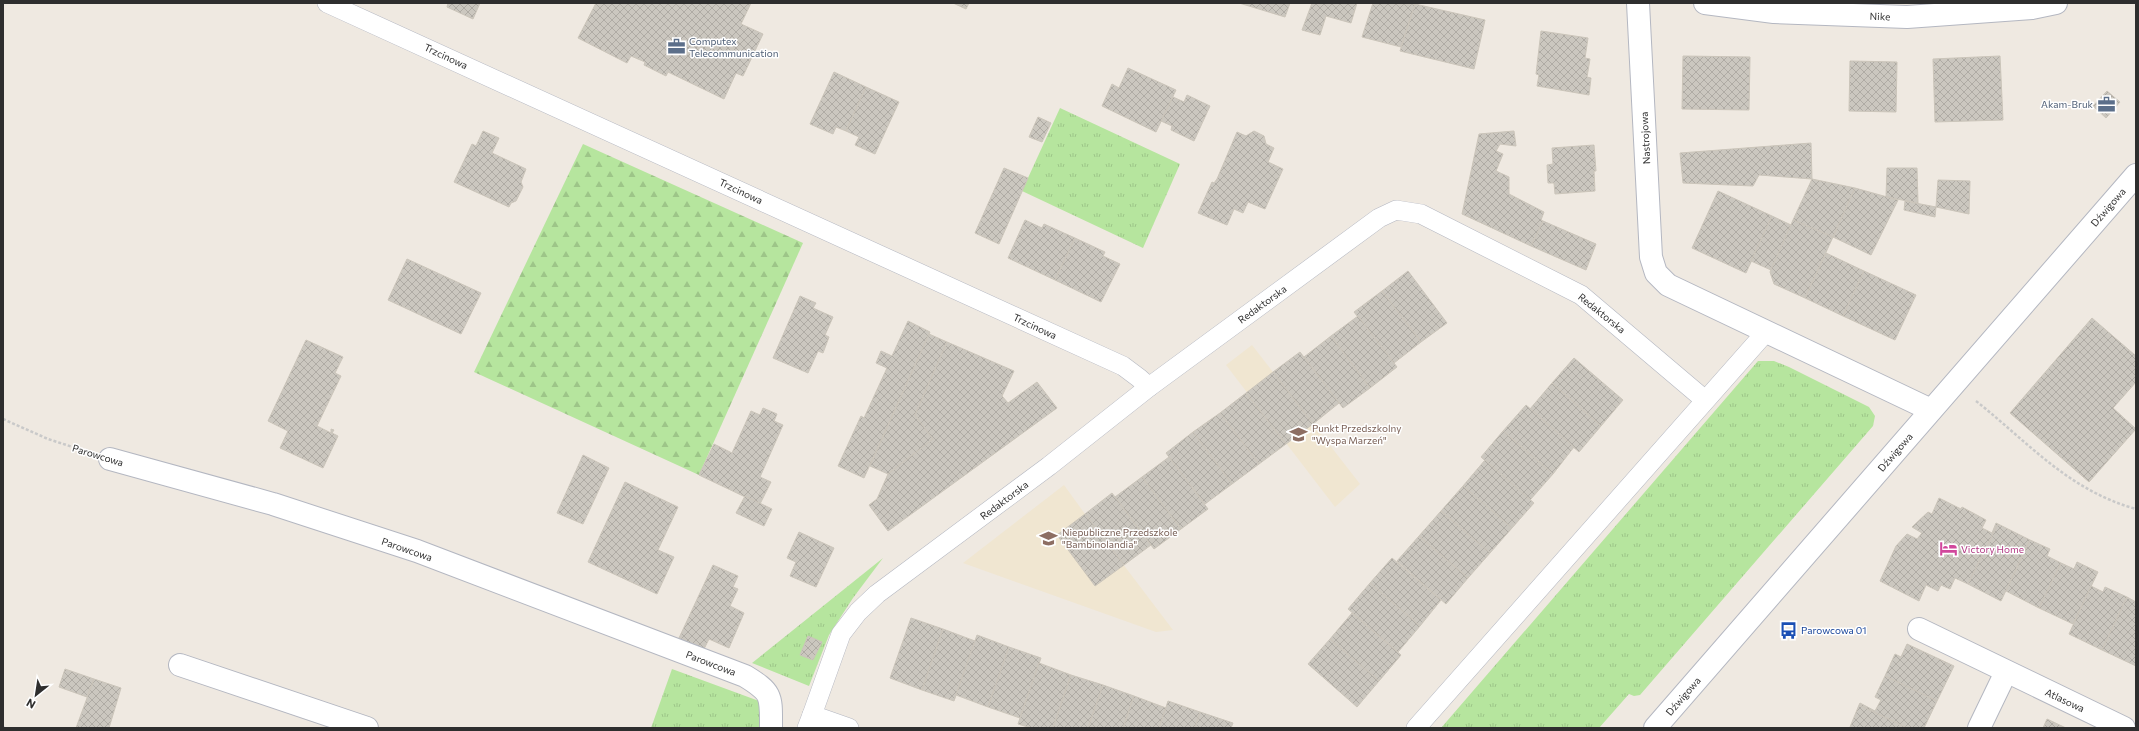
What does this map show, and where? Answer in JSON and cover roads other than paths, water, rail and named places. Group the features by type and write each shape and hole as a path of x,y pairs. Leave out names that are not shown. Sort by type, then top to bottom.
{"street":[{"name":"Nastrojowa","path":"1638,3 1651,257 1656,273 1668,285 1766,332"},
{"name":"Nike","path":"1705,3 1774,12 1907,17 2032,8 2056,3"},
{"name":"Dźwigowa","path":"1655,728 2136,175"},
{"path":"1766,332 1931,410"},
{"name":"Parowcowa","path":"110,459 273,504 409,549 745,676 767,692 771,701 771,728"},
{"name":"Atlasowa","path":"1919,629 2124,728"},
{"path":"180,665 367,728"},
{"path":"1979,728 2006,672"}],"lane":[{"name":"Trzcinowa","path":"328,3 1123,366 1149,387"},
{"name":"Redaktorska","path":"809,721 841,634 858,612 877,594 1049,466 1149,387 1379,218 1396,210 1421,214 1581,295 1705,400"},
{"path":"1416,728 1766,332"},
{"path":"809,721 849,728"}],"place":[{"name":"Computex Telecommunication","path":"676,47"},
{"name":"Akam-Bruk","path":"2106,104"},
{"name":"Punkt Przedszkolny \"Wyspa Marzeń\"","path":"1299,434"},
{"name":"Niepubliczne Przedszkole \"Bambinolandia\"","path":"1049,538"},
{"name":"Victory Home","path":"1948,549"},
{"name":"Parowcowa 01","path":"1788,630"}]}
